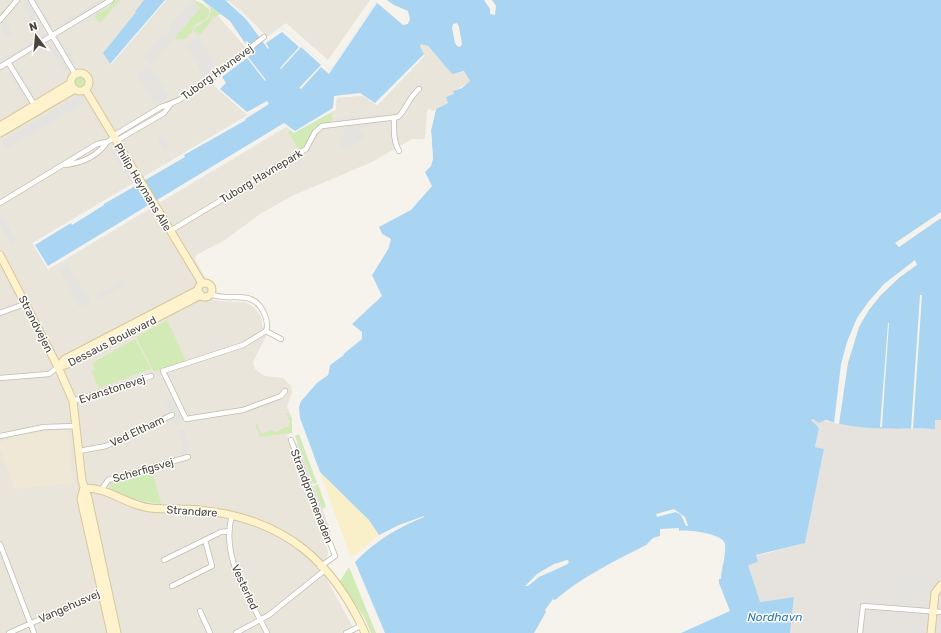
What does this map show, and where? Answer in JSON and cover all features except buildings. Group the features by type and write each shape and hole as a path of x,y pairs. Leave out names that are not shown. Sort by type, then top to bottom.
{"street":[{"path":"0,20 17,0"},
{"path":"0,133 73,86 75,74 31,0"},
{"path":"0,67 110,0"},
{"name":"Tuborg Havnevej","path":"0,203 76,156 97,144 107,142 161,107 170,105 190,93 264,37"},
{"path":"8,62 35,106"},
{"path":"73,86 80,91 85,90 89,83 88,76 83,73 75,74"},
{"path":"0,126 73,86"},
{"path":"399,151 396,146 394,135 394,118 402,114 408,100 419,88"},
{"name":"Philip Heymans Alle","path":"85,90 170,231 200,290 206,282 210,284 212,288 210,294"},
{"name":"Tuborg Havnepark","path":"170,231 306,149 315,132 322,126 394,118"},
{"name":"Tuborg Havnevej","path":"63,165 79,164 101,151 107,142"},
{"name":"Strandvejen","path":"0,255 58,367 73,401 84,488 81,499 116,633"},
{"path":"200,290 206,297 210,294 218,297 243,296 251,299 263,310 266,321 266,331"},
{"name":"Dessaus Boulevard","path":"58,367 68,364 200,290"},
{"path":"0,313 25,304"},
{"path":"266,331 281,339"},
{"path":"266,331 242,345 163,371 186,419 243,410 281,396 285,391"},
{"path":"0,378 49,374 58,367"},
{"name":"Evanstonevej","path":"73,401 151,376"},
{"name":"Ved Eltham","path":"79,451 106,446 172,414"},
{"path":"0,436 44,427 77,426"},
{"name":"Strandpromenaden","path":"291,440 335,556 322,567"},
{"name":"Scherfigsvej","path":"102,489 108,480 188,457"},
{"name":"Strandøre","path":"84,488 102,489 130,503 149,508 206,511 232,515 270,527 297,544 322,567"},
{"name":"Vesterled","path":"232,515 229,531 229,544 234,566 267,633"},
{"path":"164,560 221,532 229,531"},
{"path":"172,586 212,566 205,540"},
{"path":"0,544 34,633"},
{"path":"236,633 260,620 322,567 344,593 365,633"},
{"path":"931,633 937,611 935,593 941,585"},
{"name":"Strandvejen","path":"105,590 111,633"},
{"name":"Vangehusvej","path":"9,633 105,590"},
{"path":"860,633 863,606 937,611"},
{"path":"200,611 210,633"},
{"path":"346,633 362,626"}],"shaded area":[{"path":"0,0 144,0 106,49 111,65 167,0 195,0 218,16 250,52 212,81 215,87 247,115 32,243 48,270 287,127 294,133 337,98 363,96 377,106 425,56 420,46 421,44 427,46 452,73 465,72 470,81 469,83 453,91 455,94 446,97 448,103 433,111 430,109 427,110 425,139 412,139 372,162 292,196 260,214 225,240 196,255 195,259 205,277 210,299 219,301 245,302 254,307 261,317 263,330 267,334 253,362 255,369 264,376 283,378 291,386 292,392 287,406 292,419 292,433 287,435 328,551 325,576 356,633 0,633"},
{"path":"31,0 37,0 53,25 40,33 23,5"},
{"path":"99,0 109,0 112,5 61,35 56,26"},
{"path":"228,0 370,0 328,60 286,23 267,37 243,12"},
{"path":"192,1 200,8 151,65 142,58 164,33 166,35 171,29 169,27"},
{"path":"6,20 13,34 5,37 0,25"},
{"path":"45,33 50,42 0,72 0,60"},
{"path":"199,37 214,63 211,65 214,71 204,77 186,45"},
{"path":"61,39 76,64 63,71 48,46"},
{"path":"151,66 169,96 168,99 156,103 155,106 136,74"},
{"path":"17,67 35,97 26,103 8,73"},
{"path":"78,96 82,96 86,102 7,149 2,141"},
{"path":"385,114 385,117 379,121 379,124 360,127 360,131 365,136 346,152 343,147 339,146 341,135 344,135 344,121 336,122 336,118"},
{"path":"161,134 170,149 165,152 156,137"},
{"path":"115,148 132,176 128,179 111,151"},
{"path":"0,213 17,241 11,245 0,226"},
{"path":"68,264 91,303 79,308 59,269"},
{"path":"122,279 126,284 99,300 97,299 96,295"},
{"path":"172,399 183,423 175,427 163,403"},
{"path":"811,419 848,425 914,429 934,429 935,420 941,420 941,633 790,633 794,597 760,602 719,583 719,579 721,579 722,565 805,543 824,449 815,447 819,429"},
{"path":"184,428 190,448 188,449 188,452 182,454 181,449 184,448 178,430"},
{"path":"67,430 73,483 15,489 0,448 0,442 17,435"},
{"path":"298,443 313,484 310,485 295,444"},
{"path":"314,486 331,532 328,533 311,487"},
{"path":"888,576 929,579 927,606 886,602"}],"green space":[{"path":"113,0 120,0 100,23 94,16 112,5 110,2"},
{"path":"193,0 201,3 209,9 209,14 206,19 194,25 191,35 190,33 187,38 176,39 174,38 200,8"},
{"path":"200,0 221,14 214,17 201,34 198,31 199,36 196,32 194,33 194,29 209,18 211,11 209,7"},
{"path":"78,76 82,76 86,82 82,88 78,88 74,84 74,80"},
{"path":"333,110 331,122 319,126 304,146 299,150 288,132 291,130 294,133"},
{"path":"167,320 186,361 154,372 136,337"},
{"path":"135,339 151,369 99,388 91,371 95,369 92,363"},
{"path":"289,413 292,419 292,433 258,437 259,433 255,425 257,424 261,434 271,430 277,432 285,427 289,427 290,421 287,419 289,416 284,414"},
{"path":"299,434 317,483 313,484 295,436"},
{"path":"152,471 161,504 133,499 111,489 109,483"},
{"path":"318,484 326,507 322,509 314,486"},
{"path":"349,567 376,633 371,633 364,617 340,581"}],"sand":[{"path":"320,472 369,520 379,535 351,558"}],"water":[{"path":"144,0 167,0 111,65 103,53"},
{"name":"Nordhavn","path":"202,0 228,0 248,18 264,41 283,28 330,70 376,2 403,25 408,24 410,19 408,11 387,0 941,0 941,420 935,420 935,429 894,429 851,426 826,420 819,423 813,419 811,420 819,428 815,447 824,449 805,543 756,555 758,562 748,565 760,602 794,597 790,633 681,633 730,611 719,583 725,553 725,544 723,540 719,537 705,533 679,531 679,528 660,529 660,536 653,538 646,545 576,584 555,600 553,599 545,610 546,612 534,633 385,633 355,562 379,541 424,516 399,525 379,535 369,520 320,472 300,418 299,407 301,401 317,382 328,375 330,365 362,339 362,332 352,324 382,296 372,275 388,249 391,239 382,234 379,227 411,210 432,186 425,172 433,159 431,130 436,109 448,103 446,97 454,94 453,91 462,88 470,81 464,71 452,74 428,46 421,44 420,46 425,56 377,106 363,96 337,98 336,110 294,133 286,127 48,270 32,243 247,115 215,87 212,81 251,52 230,21"}],"pier":[{"path":"165,0 167,0 111,65 110,64"},
{"path":"225,0 229,1 248,18 264,40 283,28 330,70 376,2 377,3 329,74 321,67 301,89 299,88 321,65 301,47 281,69 280,68 299,47 282,32 266,43 269,48 268,49 246,19"},
{"path":"484,0 492,0 496,6 495,15 490,14 490,9"},
{"path":"457,23 462,44 460,47 455,43 452,28 453,24"},
{"path":"247,41 255,52 248,57 266,80 265,81 247,58 222,77 226,83 220,89 247,112 267,101 269,104 245,119 246,120 184,155 185,157 104,204 72,225 71,223 35,245 48,266 284,123 295,131 333,108 334,96 360,93 375,103 424,54 425,56 377,106 363,96 337,98 336,110 294,133 286,127 48,270 32,243 247,115 215,87 212,81 251,52 245,42"},
{"path":"436,109 431,130 433,159 431,166 425,172 424,170 431,159 429,130 434,111"},
{"path":"941,212 941,218 899,247 895,243"},
{"path":"379,227 382,234 391,239 388,249 372,275 370,273 389,240 380,235"},
{"path":"915,260 917,265 900,277 880,296 869,310 859,327 848,363 839,424 834,423 841,364 847,342 857,318 884,284"},
{"path":"920,295 922,295 913,429 911,429"},
{"path":"888,323 882,427 880,427"},
{"path":"343,352 344,355 330,365 328,375 317,383 301,401 299,399 307,389 315,381 326,374 328,364"},
{"path":"674,509 685,517 688,526 686,526 681,515 676,512 657,517 656,514"},
{"path":"567,560 569,561 568,564 539,577 528,586 525,586 537,574 554,564"}]}
